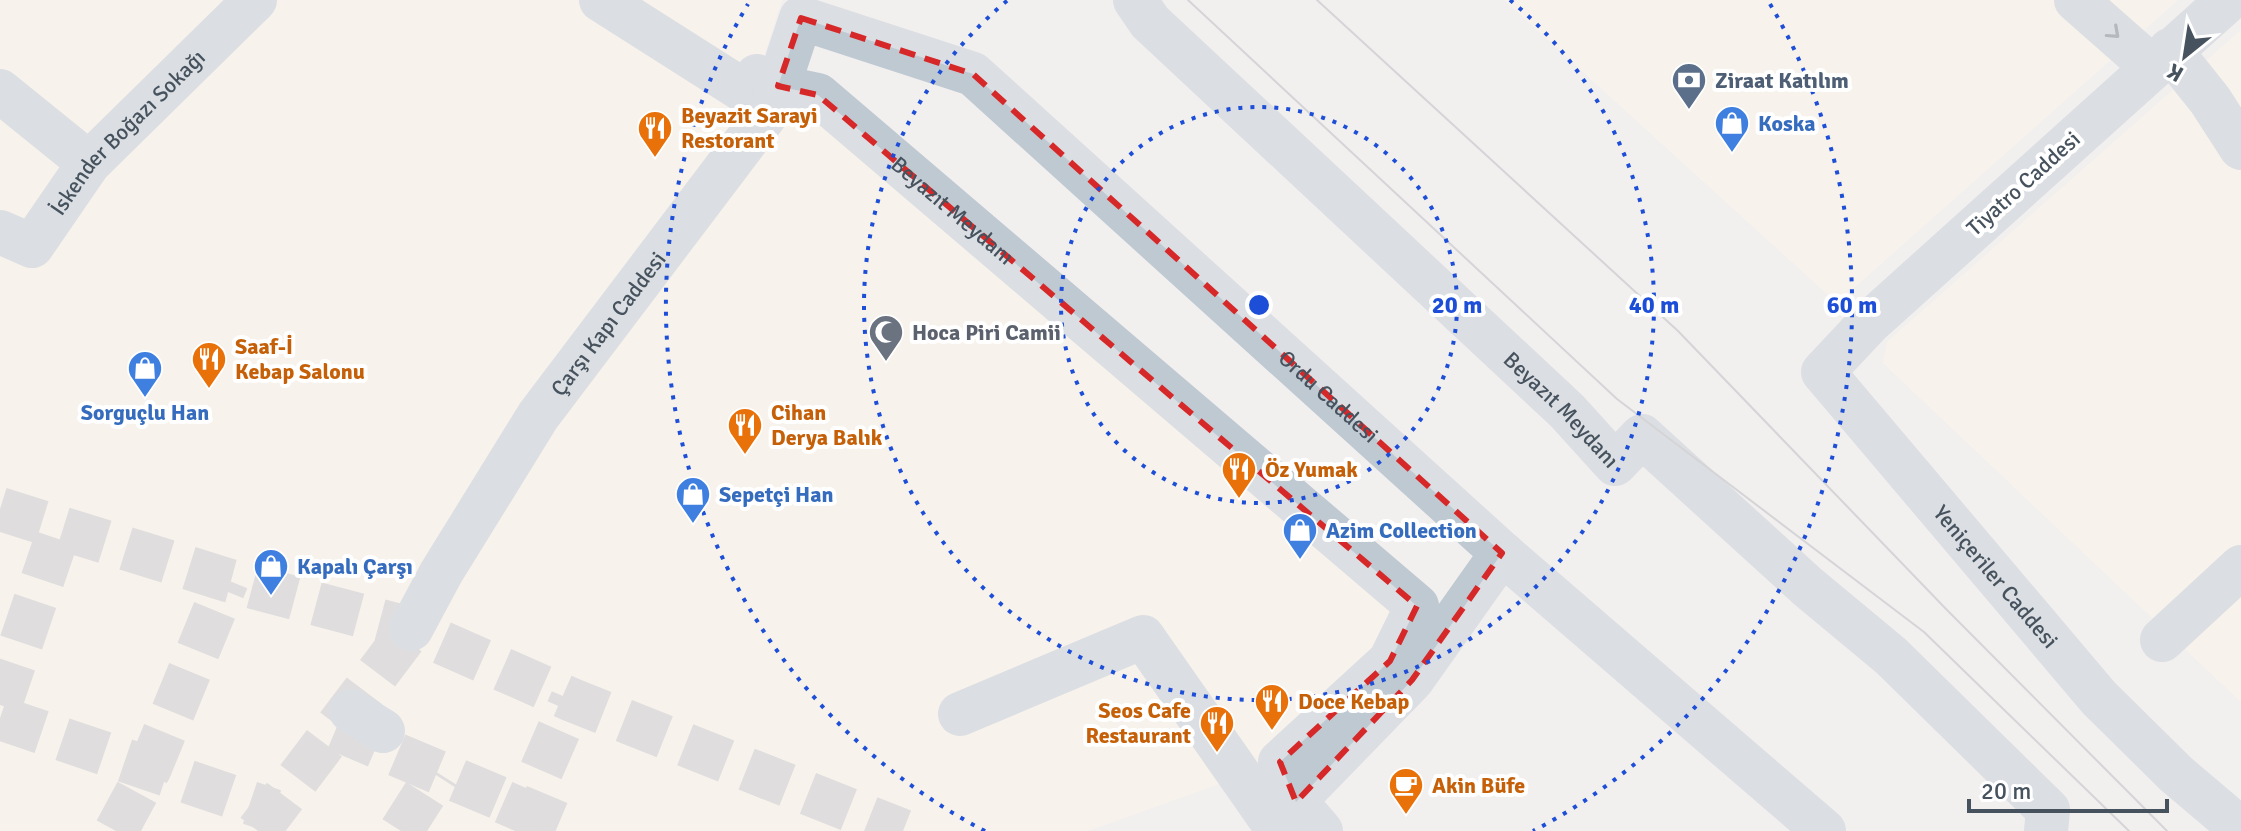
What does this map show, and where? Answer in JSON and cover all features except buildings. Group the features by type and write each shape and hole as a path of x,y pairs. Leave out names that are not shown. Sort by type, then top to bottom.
{"street":[{"name":"İskender Boğazı Sokağı","path":"0,232 32,246 89,163 255,0"},
{"path":"601,0 774,97"},
{"name":"Beyazıt Meydanı","path":"1135,0 1150,22 1567,411 1615,464 1642,436 1808,587 1891,656 2048,810 2046,831"},
{"path":"2076,0 2161,58 2210,100 2241,148"},
{"name":"Tiyatro Caddesi","path":"1823,372 1869,323 2228,0"},
{"path":"774,97 755,82 792,9"},
{"name":"Ordu Caddesi","path":"792,9 973,74 1502,553 1824,831"},
{"path":"0,91 89,163"},
{"name":"Beyazıt Meydanı","path":"774,97 818,95 1417,606 1390,661 1280,762 1289,822"},
{"name":"Çarşı Kapı Caddesi","path":"411,629 441,573 538,416 774,97"},
{"name":"Yeniçeriler Caddesi","path":"1823,372 2099,698 2176,774 2241,829"},
{"path":"960,714 1143,637 1289,822 1412,680 1502,553"},
{"path":"2162,640 2241,567"}],"highlighted area":[{"path":"801,18 973,74 1502,553 1412,680 1296,802 1280,762 1390,661 1417,606 818,95 778,86"}],"shaded area":[{"path":"0,0 782,0 756,82 778,86 1417,606 1280,762 1088,831 0,831"},
{"path":"1504,0 2178,0 1837,303"},
{"path":"2241,30 2241,702 1883,363 1887,342"}],"tunnel":[{"path":"0,509 227,580 411,629 572,700 903,831"},
{"path":"0,705 60,528"},
{"path":"116,831 150,768 227,580"},
{"path":"258,831 411,629"},
{"path":"515,831 572,700"},
{"path":"0,718 274,811"},
{"path":"336,729 577,831"},
{"path":"401,831 438,773"}],"tram line":[{"path":"1188,0 1617,399 1924,632 2129,831"},
{"path":"1317,0 1678,331 1947,610 2167,831"}],"place":[{"name":"Ziraat Katılım","path":"1689,111"},
{"name":"Koska","path":"1732,154"},
{"name":"Beyazit Sarayi Restorant","path":"655,159"},
{"name":"Hoca Piri Camii","path":"886,363"},
{"name":"Saaf-İ Kebap Salonu","path":"209,390"},
{"name":"Sorguçlu Han","path":"145,399"},
{"name":"Cihan Derya Balık","path":"745,456"},
{"name":"Öz Yumak","path":"1239,500"},
{"name":"Sepetçi Han","path":"693,525"},
{"name":"Azim Collection","path":"1300,561"},
{"name":"Kapalı Çarşı","path":"271,597"},
{"name":"Doce Kebap","path":"1272,732"},
{"name":"Seos Cafe Restaurant","path":"1217,754"},
{"name":"Akin Büfe","path":"1406,816"}]}
